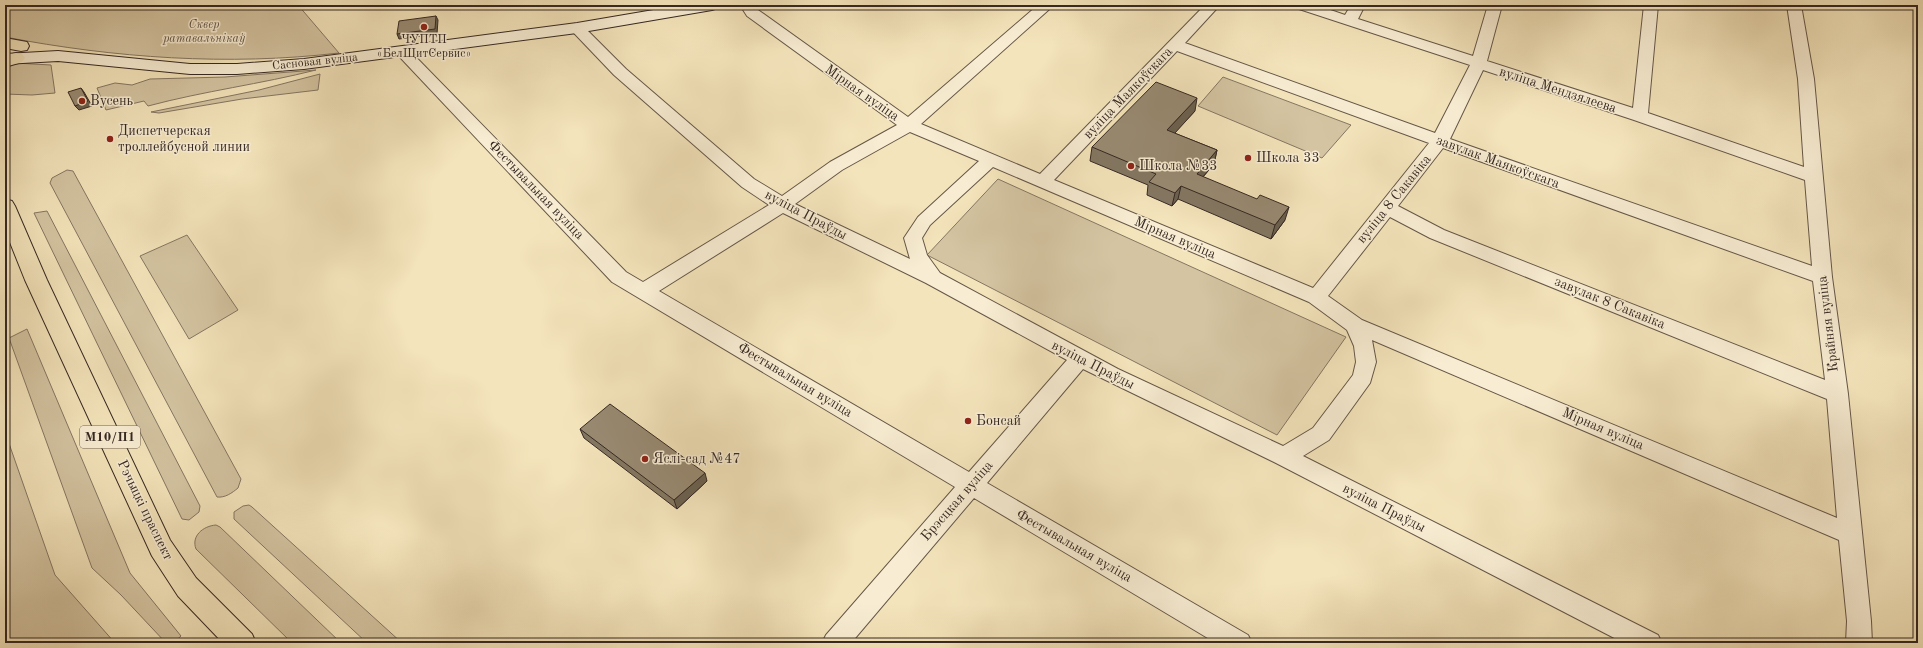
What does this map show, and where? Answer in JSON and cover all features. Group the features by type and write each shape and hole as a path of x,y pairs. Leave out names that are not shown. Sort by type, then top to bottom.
{"main road":[{"name":"Сасновая вуліца","path":"9,53 58,56 190,69 237,69 304,64 403,52 577,28 712,5"},
{"name":"Рэчыцкі праспект","path":"5,206 39,288 162,548 186,587 242,643"}],"street":[{"name":"Мірная вуліца","path":"747,5 752,13 909,125 1316,297 1355,324 1850,534"},
{"path":"643,292 782,205 836,166 909,125 1047,5"},
{"name":"вуліца Маякоўскага","path":"1043,181 1213,5"},
{"name":"вуліца Мендзялеева","path":"1301,5 1349,22 1640,116 1815,176"},
{"path":"1349,22 1358,5"},
{"name":"вуліца 8 Сакавіка","path":"1316,297 1386,207 1440,141 1478,64 1495,5"},
{"path":"1640,116 1651,5"},
{"name":"Крайняя вуліца","path":"1794,5 1806,79 1822,277 1837,394 1859,621 1859,643"},
{"name":"вуліца Праўды","path":"577,28 620,72 748,183 782,205 933,278 1080,359 1284,457 1649,643"},
{"name":"завулак Маякоўскага","path":"1175,45 1822,277"},
{"name":"Фестывальная вуліца","path":"403,52 619,277 1239,643"},
{"path":"933,278 918,256 913,238 924,221 990,160"},
{"name":"завулак 8 Сакавіка","path":"1386,207 1437,234 1837,394"},
{"path":"1284,457 1322,434 1363,377 1366,362 1364,346 1355,324"},
{"name":"Брэсцкая вуліца","path":"835,643 1080,359"}],"green space":[{"name":"Сквер ратавальнікаў","path":"5,5 298,5 339,53 255,59 172,58 130,55 46,44 5,37"},
{"path":"15,63 51,65 55,93 32,95 5,94 5,66"},
{"path":"316,70 148,106 144,101 106,110 97,88 115,83 132,85 150,79 225,77"},
{"path":"320,74 318,90 242,99 159,113 151,112 259,90"},
{"path":"1223,77 1351,125 1322,158 1198,106"},
{"path":"67,170 73,171 241,479 238,488 228,495 217,497 50,183 52,178"},
{"path":"998,179 1346,337 1277,435 927,255"},
{"path":"47,211 200,506 199,512 189,520 182,519 34,213"},
{"path":"187,235 238,310 189,339 140,256"},
{"path":"27,329 130,573 181,636 173,643 166,643 121,595 92,568 9,338"},
{"path":"5,432 55,575 115,643 5,643"},
{"path":"249,505 402,643 367,643 234,519 234,512 243,506"},
{"path":"216,525 220,527 341,643 292,643 196,549 195,540 199,532 207,527"}],"building":[{"path":"436,16 435,29 397,34 399,21"},
{"path":"1156,82 1197,98 1167,130 1217,150 1197,174 1257,199 1260,195 1289,207 1275,225 1181,186 1175,193 1149,182 1156,174 1092,147"},
{"path":"81,88 88,101 75,106 68,92"},
{"name":"Яслі-сад №47","path":"610,404 705,473 674,500 580,429"}],"place":[{"name":"ЧУПТП «БелЩитСервис»","path":"424,27"},
{"name":"Вусень","path":"82,101"},
{"name":"Диспетчерская троллейбусной линии","path":"110,139"},
{"name":"Школа 33","path":"1248,158"},
{"name":"Школа №33","path":"1131,166"},
{"name":"Бонсай","path":"968,421"},
{"name":"Яслі-сад №47","path":"645,459"}]}
